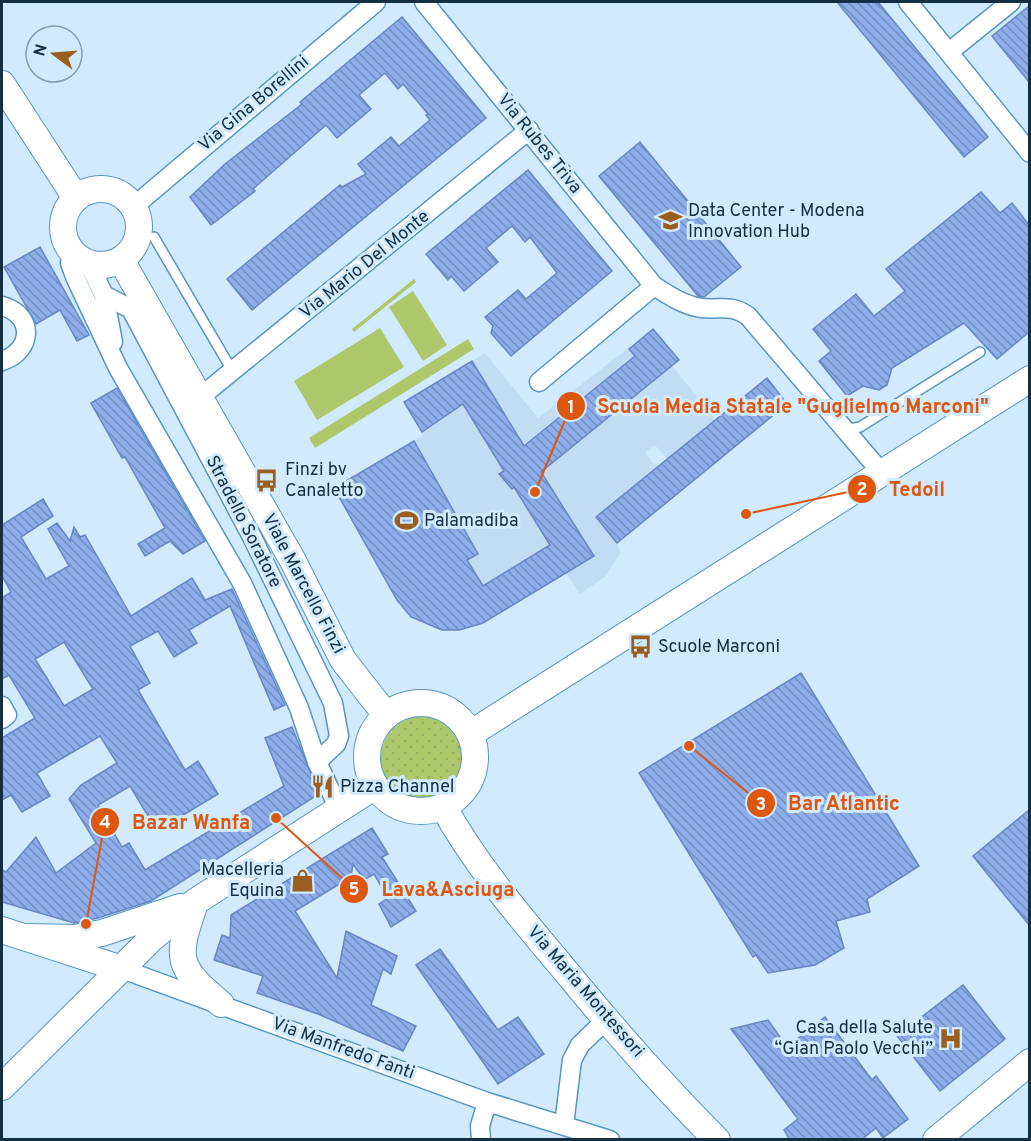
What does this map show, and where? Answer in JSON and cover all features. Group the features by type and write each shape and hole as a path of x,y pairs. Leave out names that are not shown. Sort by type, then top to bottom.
{"street":[{"name":"Via Gina Borellini","path":"133,207 375,2"},
{"name":"Via Rubes Triva","path":"424,2 654,286"},
{"path":"908,2 1029,153"},
{"path":"949,52 1011,2"},
{"path":"2,84 76,198"},
{"name":"Via Mario Del Monte","path":"199,398 234,372 529,130"},
{"path":"110,190 121,194 133,207 139,221 136,243 121,260 111,265 81,259 63,237 62,227 68,208 76,198 90,191 110,190"},
{"name":"Stradello Soratore","path":"118,368 104,295 81,259 70,263 118,368 242,583 299,708 317,762 339,809"},
{"name":"Viale Marcello Finzi","path":"121,260 292,559 343,660 386,715"},
{"path":"538,382 654,286 689,305 703,308 732,307 748,316 827,412 881,472"},
{"name":"Stradello Soratore","path":"104,295 131,309 252,537 333,703 339,736 336,744 317,762"},
{"path":"2,306 16,312 24,322 26,335 22,348 12,357 2,361"},
{"path":"470,734 1029,379"},
{"path":"428,703 453,714 470,734 475,759 473,771 461,793 443,806 411,810 391,802 375,786 370,776 367,754 373,733 386,715 402,706 428,703"},
{"path":"2,706 7,715 2,719"},
{"path":"2,1087 151,939 195,902 375,786"},
{"name":"Via Maria Montessori","path":"443,806 478,865 606,1020 717,1140"},
{"path":"29,937 74,938 102,933 195,902"},
{"path":"195,902 183,940 184,964 197,984 221,1004"},
{"path":"2,930 122,969"},
{"name":"Via Manfredo Fanti","path":"122,969 487,1102 610,1140"},
{"path":"564,1125 572,1060 584,1040 606,1020"},
{"path":"936,1140 1029,1062"},
{"path":"481,1140 480,1126 487,1102"}],"lane":[{"path":"154,237 234,372"},
{"path":"844,430 860,427 980,352"}],"shaded area":[{"path":"653,329 679,360 672,366 716,420 667,459 655,445 645,452 654,464 657,463 659,466 596,517 617,543 620,553 606,576 580,594 566,573 500,614 467,560 478,554 414,441 423,435 404,402 485,353 538,418"}],"green space":[{"path":"414,279 416,282 354,332 352,329"},
{"path":"413,291 447,345 423,361 389,307"},
{"path":"380,328 404,367 317,420 294,381"},
{"path":"468,339 474,349 315,448 309,438"},
{"path":"423,716 439,719 458,735 465,758 462,774 446,793 423,800 407,797 388,781 381,758 384,742 400,723"}],"building":[{"path":"837,2 878,2 988,137 964,157"},
{"path":"1029,6 1029,82 992,36"},
{"path":"402,17 486,118 252,310 227,279 340,185 342,187 366,174 358,164 391,137 399,146 430,120 426,115 428,114 403,84 398,89 385,73 359,95 371,109 337,138 326,125 253,189 255,191 211,225 190,197 225,164 302,104 300,102"},
{"path":"640,142 741,267 704,297 698,296 599,176"},
{"path":"528,170 612,271 511,356 491,333 493,326 485,317 518,290 526,299 557,273 530,237 525,242 512,226 486,248 498,262 464,291 451,276 448,280 426,254"},
{"path":"981,192 1000,213 1012,203 1029,225 1029,332 997,359 964,323 892,368 887,385 879,390 863,386 847,396 819,361 831,351 813,329 856,294 874,316 905,291 886,269"},
{"path":"40,247 89,335 77,341 60,310 36,324 4,267"},
{"path":"653,329 679,360 541,472 594,556 483,623 459,630 442,630 411,617 397,600 334,488 414,441 478,554 467,560 483,586 550,545 514,487 512,489 499,474 504,471 463,404 422,432 404,402 472,361 524,446 635,356 629,349"},
{"path":"767,378 787,404 617,543 596,517"},
{"path":"117,388 205,541 183,554 170,541 145,556 138,544 165,528 91,403"},
{"path":"43,499 53,516 21,537 46,579 69,566 48,529 57,523 70,541 74,527 80,537 85,535 131,616 192,578 205,600 232,589 285,705 274,710 230,606 189,630 197,643 174,657 158,631 130,646 150,683 138,690 185,770 198,761 218,794 157,831 130,786 98,805 122,847 129,843 145,870 284,786 265,738 292,727 319,794 151,901 74,923 2,902 2,870 6,872 36,837 56,873 96,843 69,799 81,785 117,763 100,736 37,773 50,796 22,812 11,795 2,800 2,738 35,718 9,675 2,679 2,598 11,592 2,576 2,525","holes":["64,642 93,689 64,706 35,659"]},
{"path":"801,673 919,866 867,899 870,912 836,921 844,948 815,965 768,973 756,955 753,957 639,773"},
{"path":"1029,810 1029,925 973,856"},
{"path":"372,828 388,854 382,857 416,911 391,927 379,904 388,898 374,874 364,880 353,864 351,877 295,911 337,978 346,931 397,956 391,974 383,969 371,1005 416,1026 403,1051 318,1014 257,993 263,976 214,960 222,935 230,938 231,915"},
{"path":"440,949 498,1030 518,1017 544,1054 498,1084 416,965"},
{"name":"Casa della Salute “Gian Paolo Vecchi”","path":"963,985 1005,1039 940,1091 897,1036"},
{"path":"825,1017 872,1080 876,1076 908,1119 883,1138 876,1128 861,1140 790,1140 784,1130 798,1119 731,1029 768,1020 787,1047"}],"place":[{"name":"Data Center - Modena Innovation Hub","path":"670,221"},
{"name":"Finzi bv Canaletto","path":"267,480"},
{"name":"Scuola Media Statale \"Guglielmo Marconi\"","path":"535,492"},
{"name":"Tedoil","path":"746,514"},
{"name":"Palamadiba","path":"406,521"},
{"name":"Scuole Marconi","path":"640,647"},
{"name":"Bar Atlantic","path":"689,746"},
{"name":"Pizza Channel","path":"322,787"},
{"name":"Lava&Asciuga","path":"276,818"},
{"name":"Macelleria Equina","path":"302,880"},
{"name":"Bazar Wanfa","path":"86,924"},
{"name":"Casa della Salute “Gian Paolo Vecchi”","path":"951,1038"}]}
